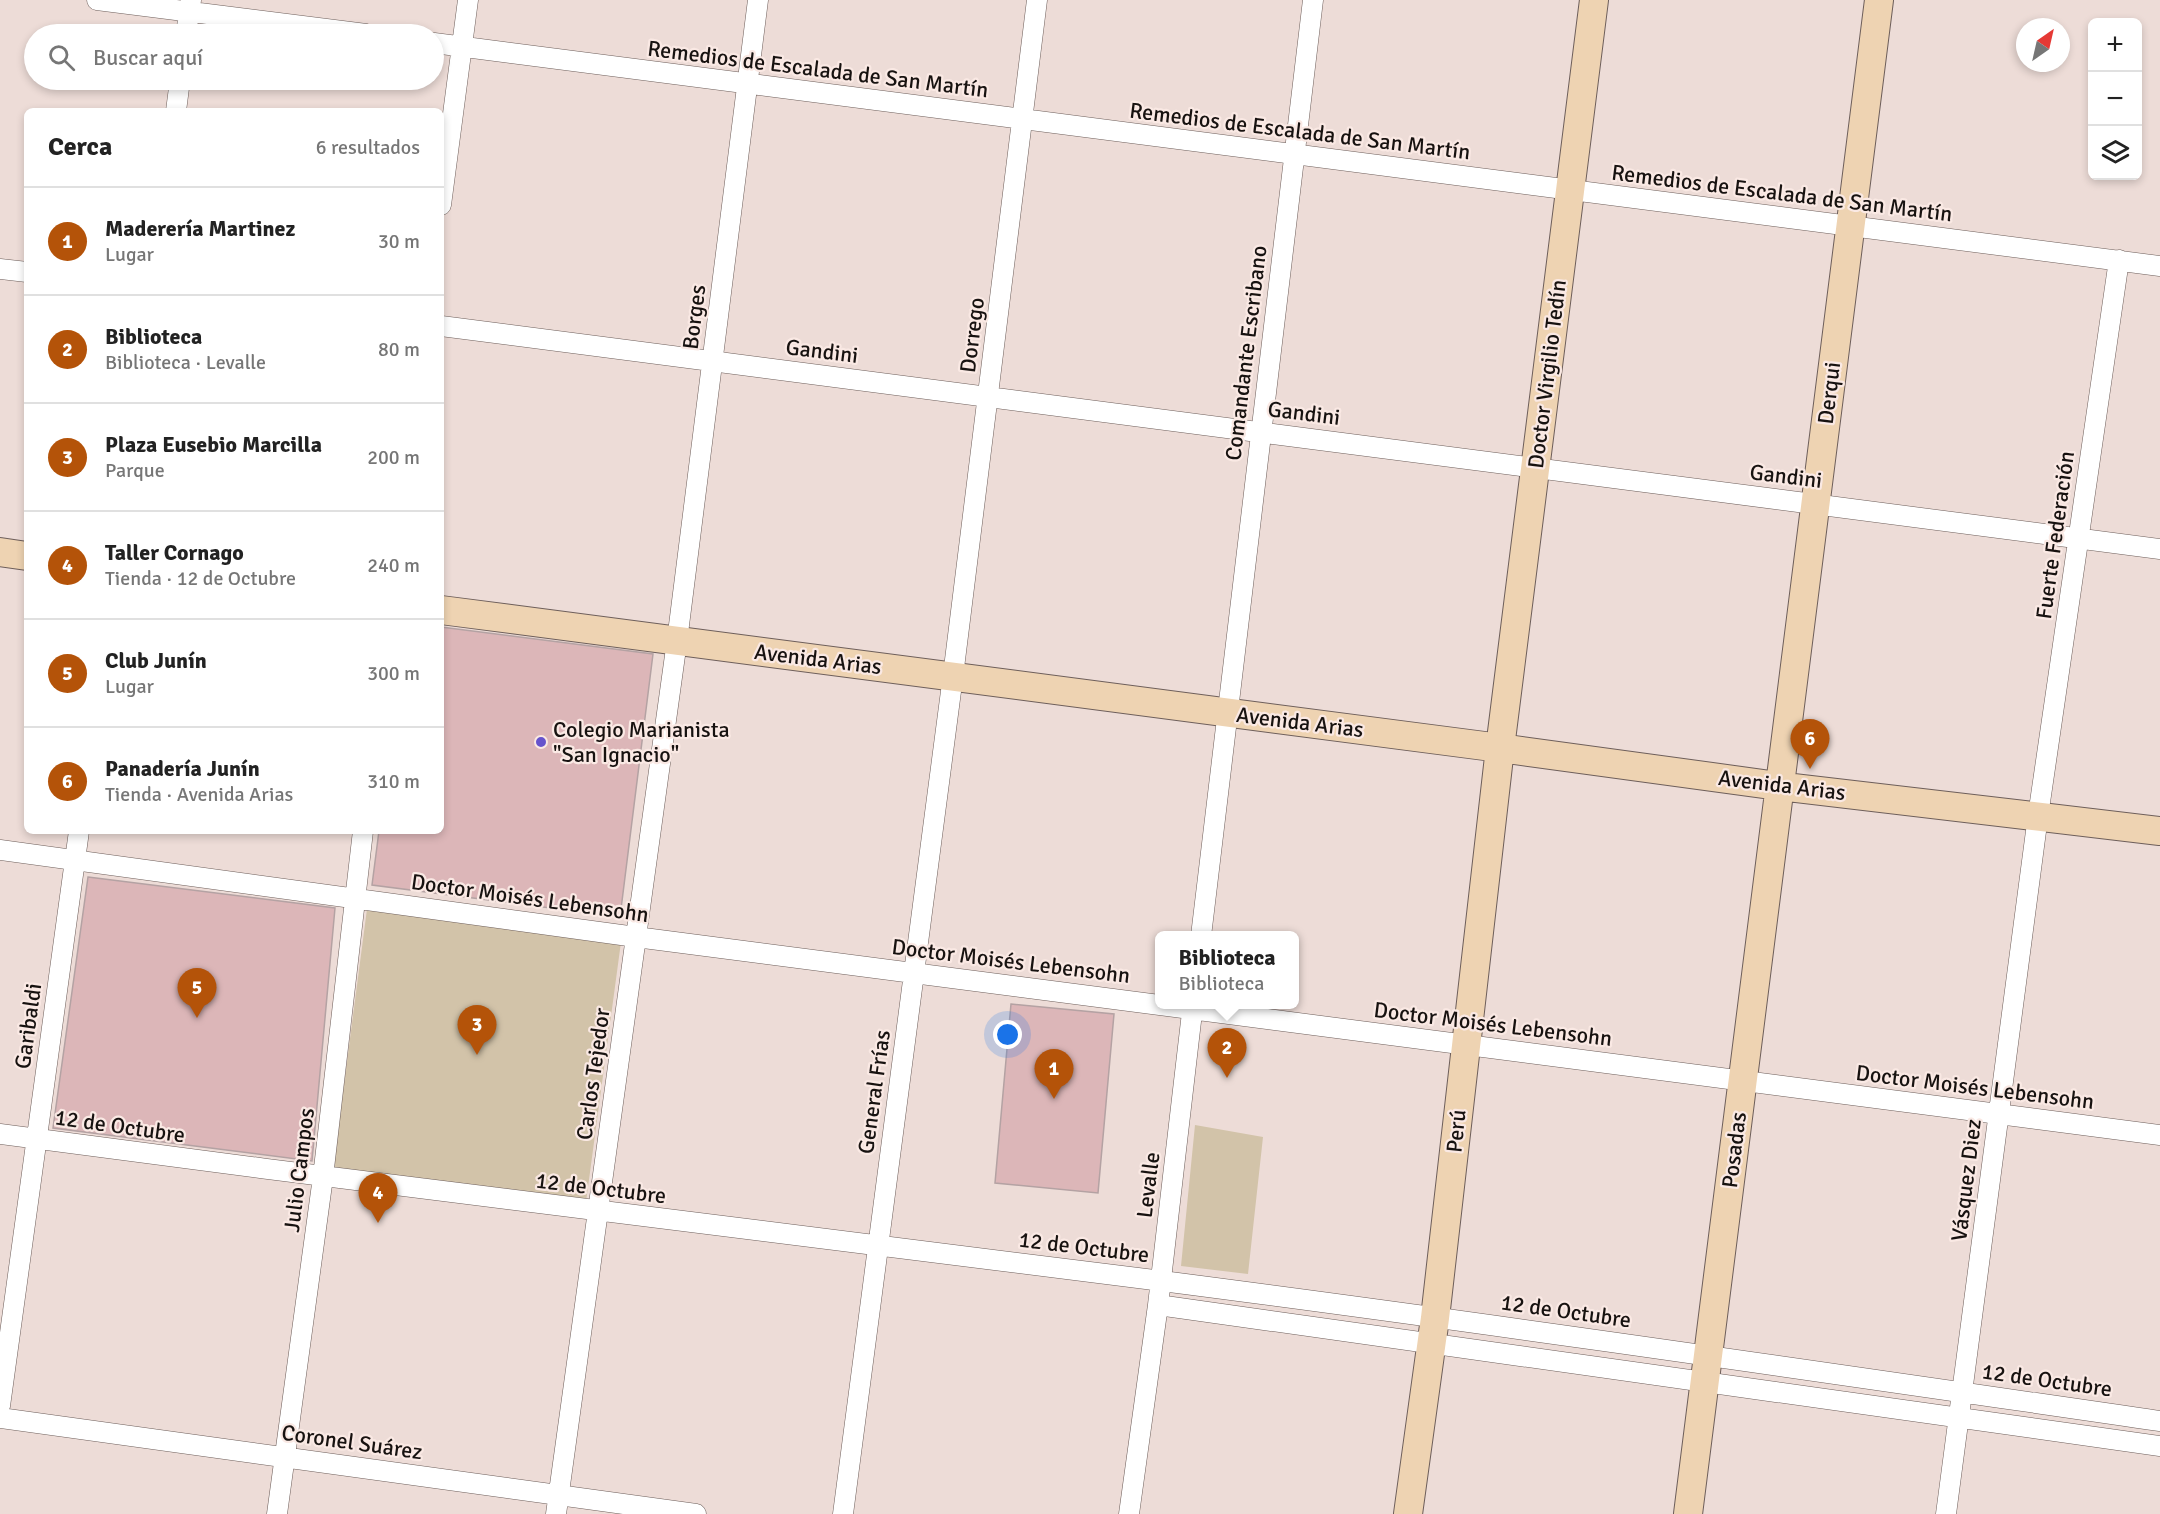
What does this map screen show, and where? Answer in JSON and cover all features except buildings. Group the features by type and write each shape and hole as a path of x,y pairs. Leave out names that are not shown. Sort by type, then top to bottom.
{"main road":[{"name":"Doctor Virgilio Tedín","path":"1500,748 1594,0"},
{"name":"Derqui","path":"1779,786 1879,0"},
{"path":"0,552 24,556"},
{"name":"Avenida Arias","path":"444,610 1779,786 2160,831"},
{"name":"Perú","path":"1408,1514 1433,1331 1500,748"},
{"name":"Posadas","path":"1688,1514 1779,786"}],"street":[{"path":"98,0 190,6 303,24"},
{"path":"444,182 468,0"},
{"name":"Borges","path":"677,640 758,0"},
{"name":"Dorrego","path":"953,676 1037,0"},
{"name":"Comandante Escribano","path":"1227,712 1313,0"},
{"path":"187,24 190,6"},
{"name":"Remedios de Escalada de San Martín","path":"444,44 2160,266"},
{"path":"176,108 179,90"},
{"name":"Fuerte Federación","path":"2038,816 2119,261"},
{"path":"0,269 24,272"},
{"name":"Gandini","path":"444,326 2160,549"},
{"name":"Carlos Tejedor","path":"558,1504 677,640"},
{"name":"General Frías","path":"843,1514 953,676"},
{"path":"1202,931 1227,712"},
{"name":"Vásquez Diez","path":"1946,1514 2038,816"},
{"name":"Garibaldi","path":"0,1406 79,834"},
{"name":"Julio Campos","path":"277,1514 323,1177 363,834"},
{"name":"Doctor Moisés Lebensohn","path":"0,850 636,937 1155,1002"},
{"name":"Levalle","path":"1129,1514 1158,1305 1193,1009"},
{"name":"Doctor Moisés Lebensohn","path":"1207,1009 2160,1135"},
{"name":"12 de Octubre","path":"0,1134 598,1212 1161,1281 1433,1331 1707,1368 1959,1417 2160,1446"},
{"name":"12 de Octubre","path":"1158,1305 1433,1331 1707,1368 1962,1392 2160,1421"},
{"name":"Coronel Suárez","path":"0,1418 285,1457 558,1504 696,1514"}],"shaded area":[{"path":"367,909 621,942 586,1202 333,1168"},
{"path":"1195,1125 1263,1137 1248,1274 1181,1266"}],"place":[{"name":"Colegio Marianista \"San Ignacio\"","path":"541,742"},
{"name":"Panadería Junín","path":"1810,769"},
{"name":"Club Junín","path":"197,1018"},
{"name":"Plaza Eusebio Marcilla","path":"477,1055"},
{"name":"Biblioteca","path":"1227,1078"},
{"name":"Maderería Martinez","path":"1054,1099"},
{"name":"Taller Cornago","path":"378,1223"}]}
